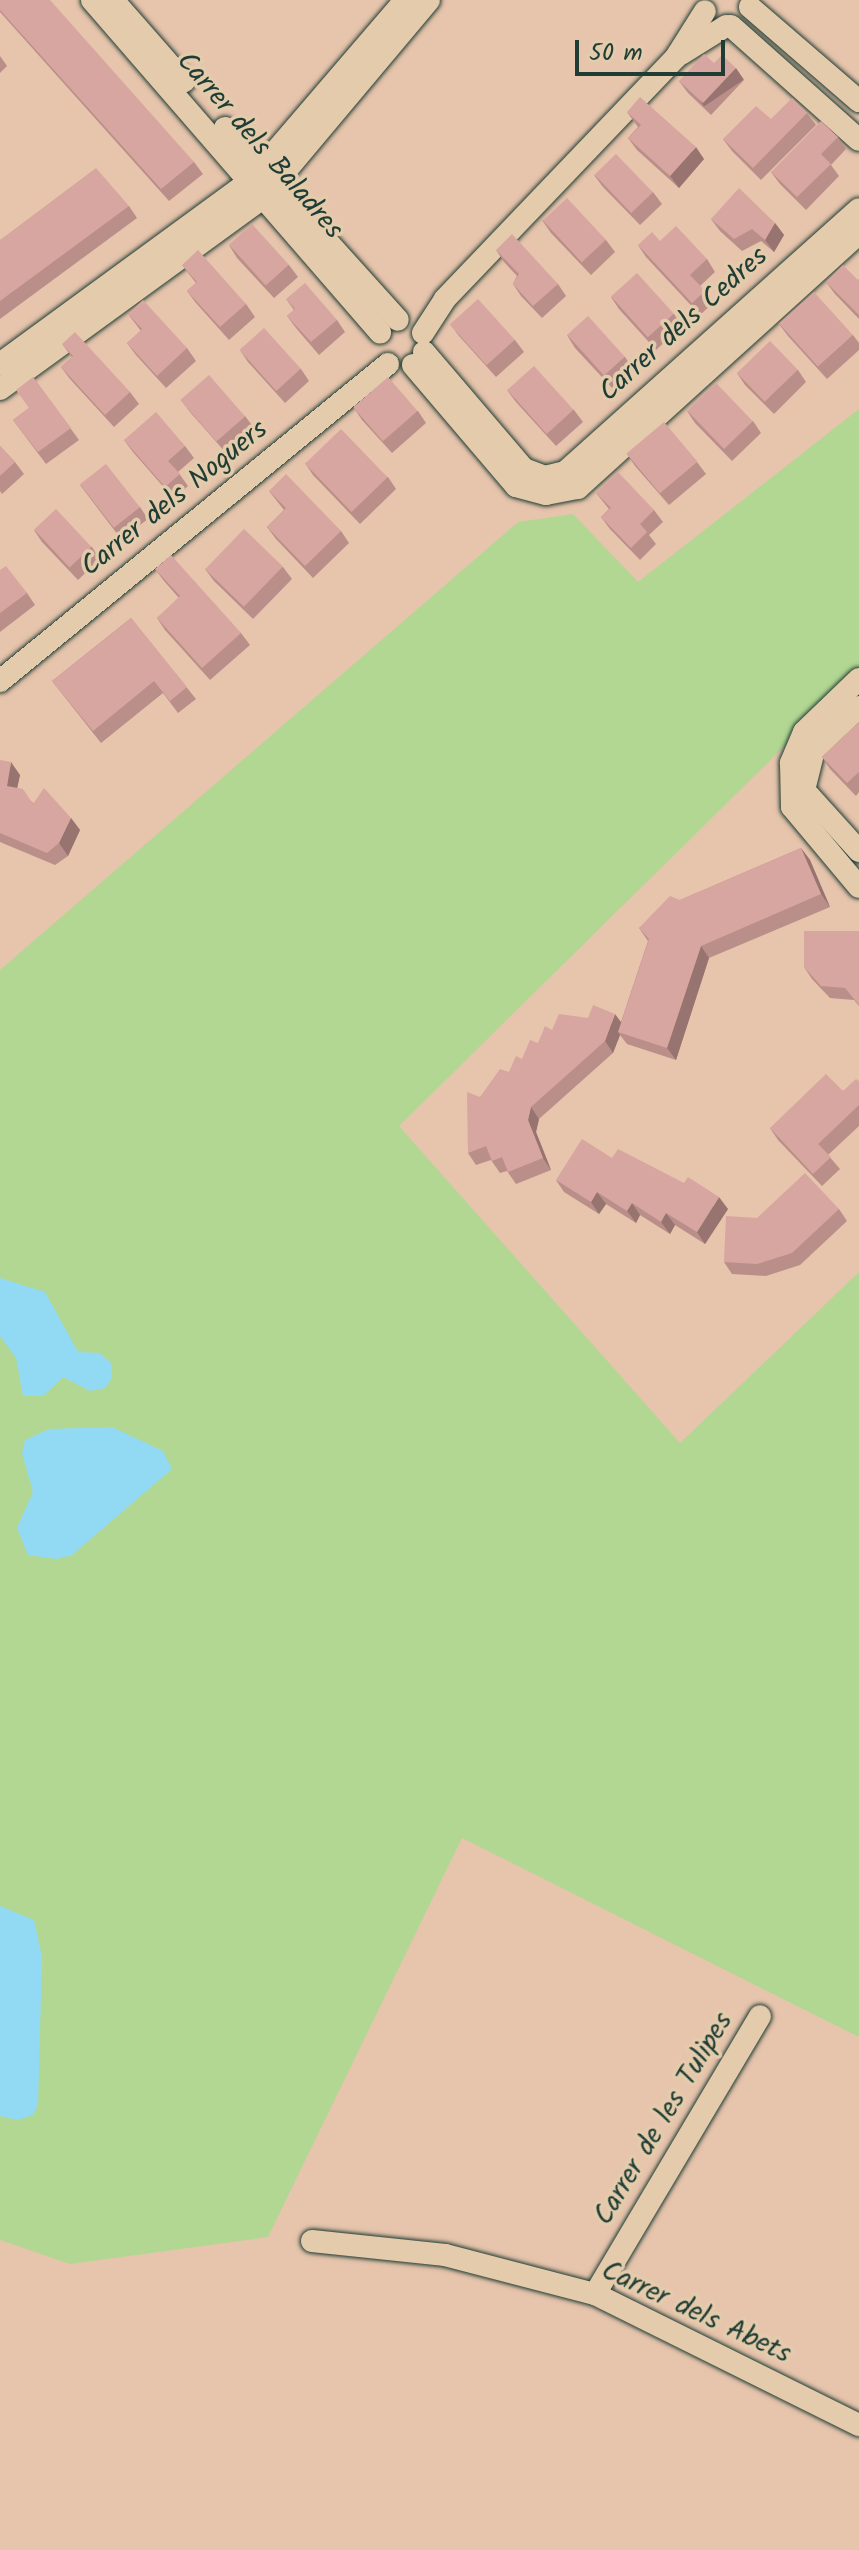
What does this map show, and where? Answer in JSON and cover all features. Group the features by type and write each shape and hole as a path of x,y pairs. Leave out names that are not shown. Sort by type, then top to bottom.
{"street":[{"name":"Carrer dels Baladres","path":"92,0 408,337 516,486 546,486"},
{"name":"Carrer dels Baladres","path":"113,0 263,182"},
{"path":"0,364 263,182 405,0"},
{"path":"0,389 263,182 429,0"},
{"path":"676,57 745,17 750,3 859,101"},
{"path":"408,337 378,351 388,364 408,337 676,57 704,6 859,140"},
{"name":"Carrer dels Cedres","path":"546,486 859,209"},
{"name":"Carrer dels Cedres","path":"546,486 578,488 859,233"},
{"name":"Carrer dels Noguers","path":"0,681 388,364"},
{"path":"859,679 804,732 791,763 792,807 859,887"},
{"path":"859,707 814,750 804,790 859,851"},
{"name":"Carrer de les Tulipes","path":"595,2294 760,2016"},
{"name":"Carrer dels Abets","path":"312,2241 445,2255 595,2294 859,2425"}],"green space":[{"path":"859,409 859,673 399,1126 680,1443 859,1272 859,2037 462,1838 268,2237 70,2264 0,2240 0,970 518,522 573,514 638,582"}],"water":[{"path":"0,1278 45,1292 78,1352 100,1353 111,1363 112,1378 105,1388 90,1391 63,1377 43,1396 23,1396 16,1358 0,1336"},
{"path":"112,1427 163,1451 172,1469 72,1555 57,1559 28,1555 17,1528 33,1492 22,1453 25,1440 49,1429"},
{"path":"0,1906 34,1920 42,1957 38,2105 33,2115 18,2120 0,2116"}],"building":[{"path":"0,0 50,0 194,162 161,189 0,10"},
{"path":"704,54 714,63 722,55 736,68 703,103 679,81"},
{"path":"640,97 696,147 670,176 628,138 641,125 627,112"},
{"path":"792,98 807,113 753,168 723,139 756,106 771,119"},
{"path":"821,121 838,137 821,154 831,164 797,197 771,172"},
{"path":"616,154 653,192 631,213 594,175"},
{"path":"96,168 129,206 0,301 0,240"},
{"path":"739,188 775,223 765,240 752,229 734,239 711,219"},
{"path":"567,198 606,240 582,262 543,221"},
{"path":"252,224 289,265 266,286 229,245"},
{"path":"676,226 707,259 690,275 705,291 692,303 638,245 652,232 660,241"},
{"path":"512,234 558,284 533,306 513,284 519,274 496,250"},
{"path":"198,250 246,304 220,327 187,291 197,282 182,265"},
{"path":"843,265 859,279 859,315 826,282"},
{"path":"637,273 674,314 648,337 611,296"},
{"path":"305,283 337,320 311,342 287,316 295,309 286,299"},
{"path":"814,292 853,335 818,367 779,323"},
{"path":"478,299 515,340 487,365 450,324"},
{"path":"143,300 187,348 157,376 127,343 142,329 128,314"},
{"path":"588,316 625,357 604,376 567,335"},
{"path":"264,328 301,369 276,391 239,350"},
{"path":"75,332 130,392 105,415 61,367 73,356 62,344"},
{"path":"770,341 798,370 765,402 737,373"},
{"path":"534,366 573,410 547,434 507,390"},
{"path":"209,375 245,417 216,441 180,400"},
{"path":"33,377 71,428 38,452 13,420 29,408 16,390"},
{"path":"388,377 418,411 383,441 353,407"},
{"path":"716,383 753,421 724,449 687,411"},
{"path":"156,412 185,446 168,461 180,474 165,487 124,440"},
{"path":"664,422 697,462 660,493 626,453"},
{"path":"341,429 388,477 352,512 305,464"},
{"path":"0,446 15,462 0,476"},
{"path":"106,464 140,507 114,528 80,484"},
{"path":"618,472 654,510 640,524 647,532 631,548 601,517 611,508 596,493"},
{"path":"286,474 341,531 305,566 267,527 286,508 269,491"},
{"path":"56,509 91,547 70,567 34,529"},
{"path":"244,529 283,567 244,607 205,569"},
{"path":"171,555 241,633 202,668 157,618 180,596 155,569"},
{"path":"6,566 27,593 0,613 0,570"},
{"path":"131,618 187,687 170,701 154,681 93,731 52,681"},
{"path":"859,722 859,772 847,783 822,757"},
{"path":"0,760 11,762 7,786 23,789 33,804 44,788 71,818 59,843 47,853 0,833"},
{"path":"801,848 821,894 701,946 667,1048 618,1032 649,939 639,928 670,896 680,900"},
{"path":"804,931 859,931 859,1005 845,988 821,986 804,967"},
{"path":"593,1005 615,1014 605,1041 531,1107 528,1120 543,1158 508,1172 502,1157 492,1161 486,1146 468,1153 467,1092 480,1097 500,1069 509,1072 516,1056 522,1059 530,1040 538,1043 545,1026 552,1030 559,1014 588,1018"},
{"path":"826,1074 843,1091 856,1079 859,1081 859,1105 818,1144 831,1157 813,1174 770,1128"},
{"path":"582,1139 612,1158 618,1149 684,1183 688,1177 719,1197 697,1232 666,1213 661,1222 632,1203 627,1211 597,1192 591,1202 556,1180"},
{"path":"805,1173 839,1209 792,1253 757,1264 724,1262 726,1216 757,1218"}]}
